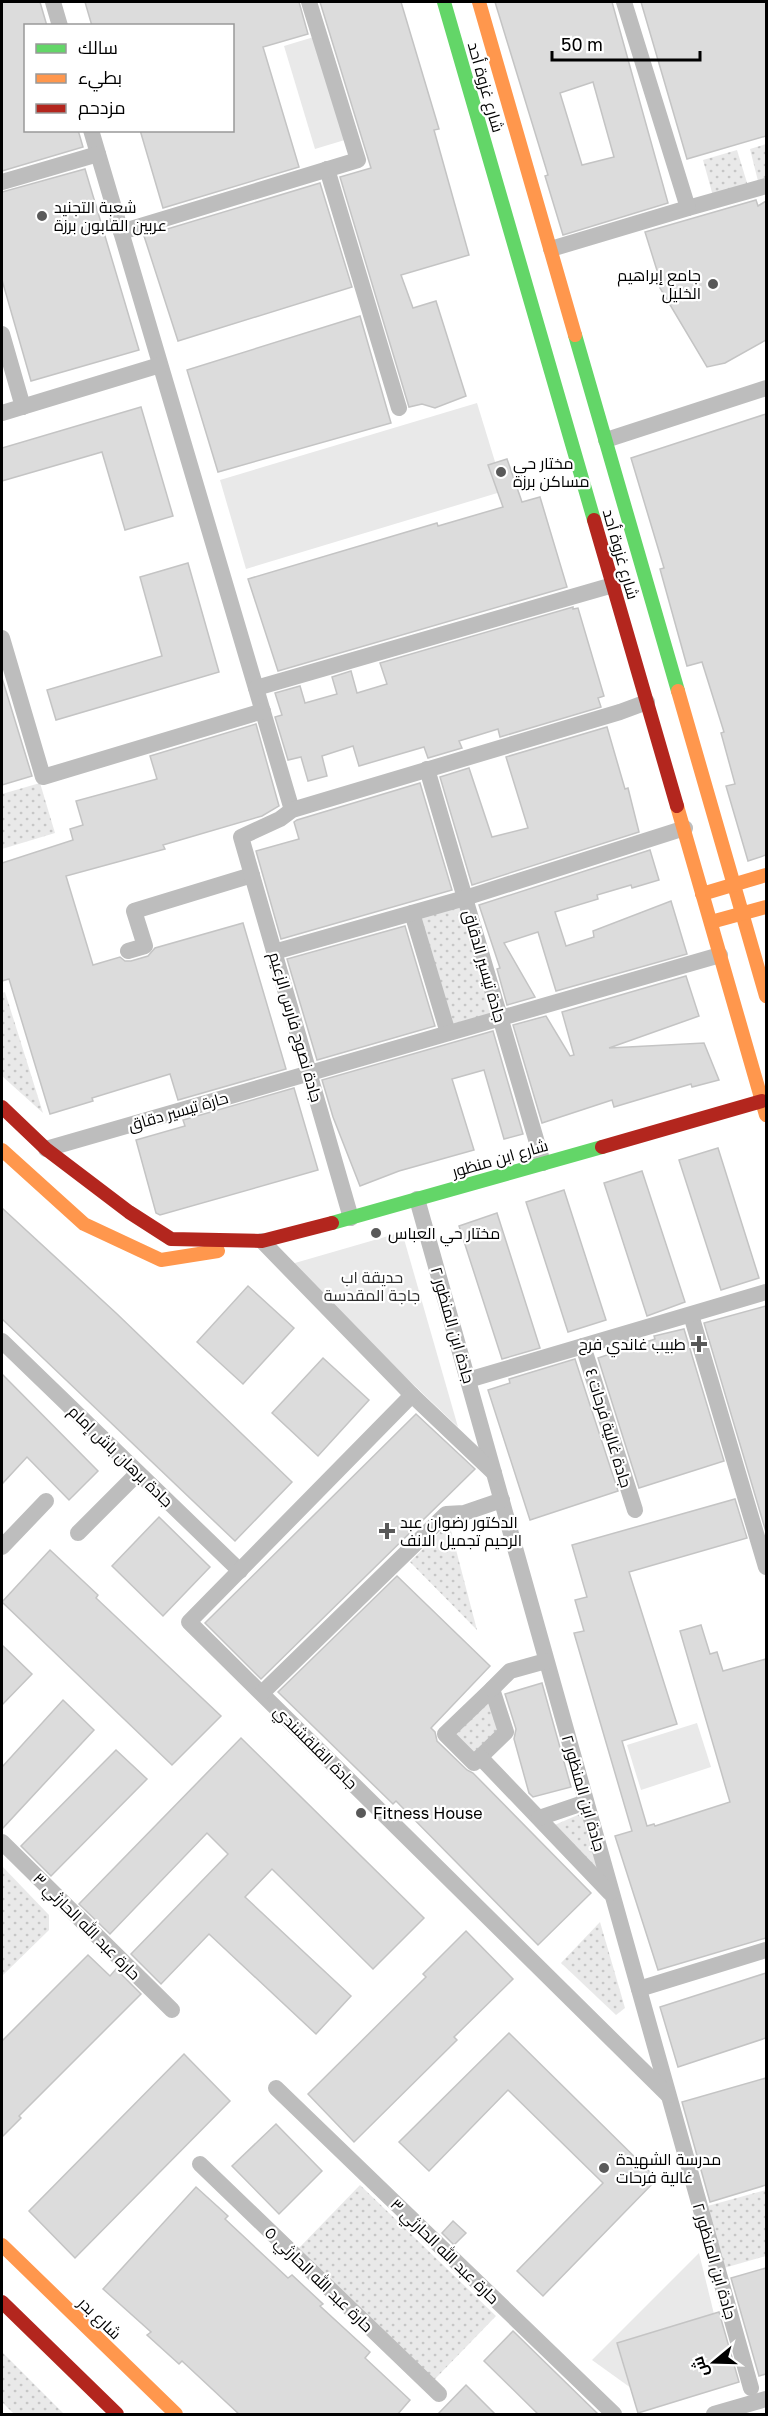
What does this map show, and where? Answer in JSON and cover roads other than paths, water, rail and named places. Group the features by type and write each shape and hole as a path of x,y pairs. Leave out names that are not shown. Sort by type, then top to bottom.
{"main road":[{"name":"شارع غزوة أحد","path":"444,2 766,1115"},
{"name":"شارع غزوة أحد","path":"479,2 766,996"},
{"path":"702,894 766,875"},
{"path":"711,922 766,907"},
{"name":"شارع ابن منظور","path":"4,1158 84,1224 161,1260 217,1251 351,1218 762,1101"},
{"name":"شارع ابن منظور","path":"2,1107 46,1149 129,1212 171,1239 253,1241"},
{"name":"شارع بدر","path":"2,2245 176,2415"},
{"path":"2,2302 117,2415"}],"street":[{"path":"53,2 59,24"},
{"path":"121,232 358,160 309,2"},
{"path":"624,2 688,208"},
{"path":"92,132 292,810 647,702"},
{"path":"2,182 98,154"},
{"path":"327,169 399,408"},
{"path":"550,249 766,186"},
{"path":"2,334 23,406"},
{"path":"2,413 160,365"},
{"path":"606,440 766,388"},
{"path":"256,688 613,585"},
{"path":"2,638 6,668 43,777 263,711"},
{"name":"جادة تيسير الدقاق","path":"427,769 543,1163"},
{"name":"جادة نصوح فارس الزعيم","path":"292,810 280,819 241,837 351,1218"},
{"path":"274,952 465,897 684,828"},
{"path":"128,951 145,946 134,911 252,875"},
{"path":"412,913 448,1033"},
{"name":"حارة تيسير دقاق","path":"46,1149 720,955"},
{"name":"جادة ابن المنظور ٢","path":"417,1199 751,2388"},
{"path":"253,1241 494,1474"},
{"path":"468,1380 766,1292"},
{"path":"691,1315 766,1567"},
{"name":"جادة برهان باش إمام","path":"2,1341 240,1571"},
{"name":"جادة غالية فرحات ٤","path":"584,1346 635,1510"},
{"name":"جادة القلقشندي","path":"412,1395 189,1622 669,2095"},
{"path":"78,1533 138,1473"},
{"path":"262,1693 446,1514 464,1513 502,1500"},
{"path":"2,1547 46,1501"},
{"path":"492,1689 506,1732 474,1763 445,1734 510,1671 546,1661"},
{"path":"480,1757 613,1896"},
{"path":"539,1818 586,1802"},
{"name":"حارة عبد الله الحارثي ٣","path":"2,1842 172,2010"},
{"path":"639,1989 766,1950"},
{"name":"حارة عبد الله الحارثي ٣","path":"276,2088 614,2415"},
{"name":"حارة عبد الله الحارثي ٥","path":"200,2164 439,2394"},
{"path":"714,2415 740,2411 766,2399"}],"place":[{"name":"شعبة التجنيد عربين القابون برزة","path":"42,216"},
{"name":"جامع إبراهيم الخليل","path":"713,284"},
{"name":"مختار حي مساكن برزة","path":"501,472"},
{"name":"مختار حي العباس","path":"376,1233"},
{"name":"طبيب غاندي فرح","path":"699,1344"},
{"name":"الدكتور رضوان عبد الرحيم تجميل الانف","path":"387,1531"},
{"name":"Fitness House","path":"361,1813"},
{"name":"مدرسة الشهيدة غالية فرحات","path":"604,2168"}],"park label":[{"name":"حديقة اب جاجة المقدسة","path":"372,1286"}]}
